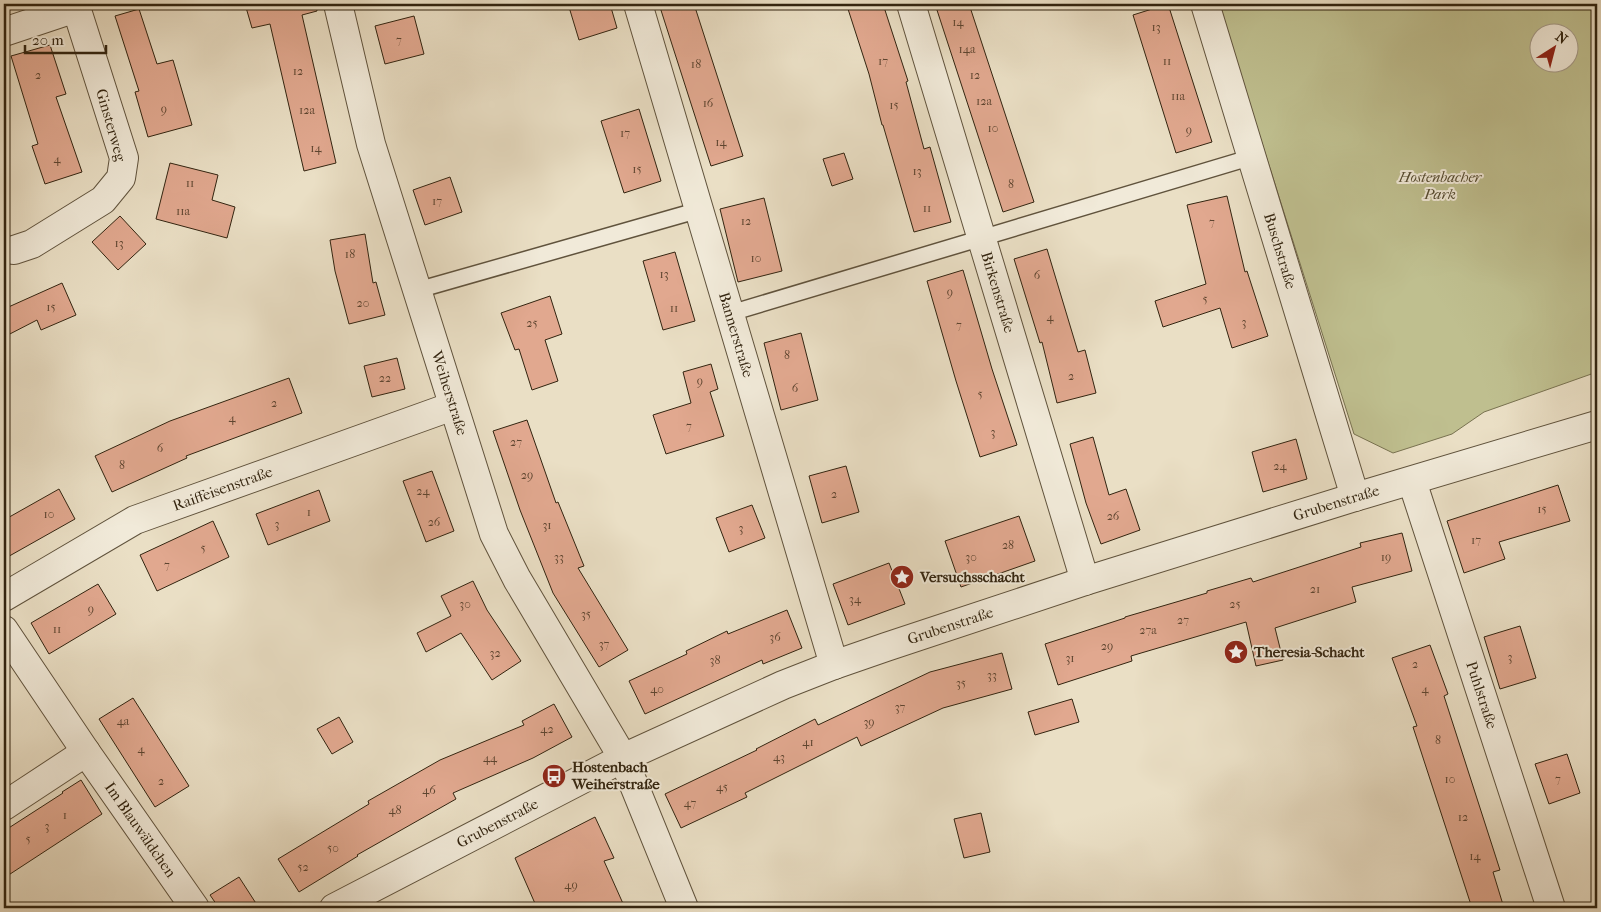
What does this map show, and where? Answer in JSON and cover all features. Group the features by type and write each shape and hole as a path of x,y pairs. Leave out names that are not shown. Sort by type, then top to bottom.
{"street":[{"name":"Weiherstraße","path":"338,4 371,144 494,534 506,558 623,758 684,908"},
{"name":"Bannerstraße","path":"638,4 834,666"},
{"name":"Birkenstraße","path":"911,4 1085,581"},
{"name":"Buschstraße","path":"1204,4 1355,497"},
{"path":"4,32 75,6"},
{"name":"Ginsterweg","path":"14,250 32,244 103,200 121,178 124,158 75,6"},
{"name":"Raiffeisenstraße","path":"4,597 135,520 453,406"},
{"name":"Grubenstraße","path":"334,908 623,758 783,686 834,666 1085,581 1355,497 1597,425"},
{"name":"Puhlstraße","path":"1412,481 1551,908"},
{"name":"Im Blauwäldchen","path":"4,630 194,908"},
{"path":"4,806 86,752"}],"lane":[{"path":"731,313 1252,157"},
{"path":"418,290 699,210"}],"green space":[{"name":"Hostenbacher Park","path":"1218,4 1597,4 1597,372 1484,412 1452,434 1393,453 1354,434"}],"building":[{"path":"245,4 316,4 317,11 302,15 336,163 304,171 270,24 252,28"},
{"path":"581,4 610,4 617,28 579,40 569,7"},
{"path":"659,4 694,4 743,156 711,166"},
{"path":"865,4 883,4 908,81 906,82 924,149 930,147 951,222 914,232 869,74 848,9"},
{"path":"935,4 969,4 1034,202 1003,212"},
{"path":"1168,4 1212,142 1176,153 1133,15"},
{"path":"139,9 157,64 173,60 192,125 148,137 135,92 139,91 115,16"},
{"path":"414,16 424,54 385,64 375,26"},
{"path":"50,45 66,94 56,97 82,172 45,184 32,146 38,144 11,56"},
{"path":"639,109 661,181 624,193 601,121"},
{"path":"844,153 853,179 832,186 823,159"},
{"path":"170,163 218,175 212,200 235,207 227,238 156,219"},
{"path":"450,177 462,212 425,225 413,190"},
{"path":"1227,196 1245,272 1247,271 1268,336 1232,348 1220,308 1163,327 1155,301 1206,284 1187,205"},
{"path":"764,198 782,271 738,282 720,209"},
{"path":"120,216 146,244 118,270 92,242"},
{"path":"365,234 373,283 376,282 385,315 349,324 335,271 330,240"},
{"path":"1047,249 1078,352 1085,350 1096,393 1057,403 1042,342 1040,343 1014,259"},
{"path":"675,252 695,321 663,330 643,261"},
{"path":"963,270 1017,445 980,457 927,281"},
{"path":"62,283 76,315 41,330 37,320 4,337 4,309"},
{"path":"550,296 562,334 545,340 558,381 532,390 519,349 515,350 501,313"},
{"path":"801,333 818,400 781,410 764,343"},
{"path":"397,358 405,389 372,397 364,366"},
{"path":"711,364 718,389 710,392 724,436 666,454 653,415 691,403 683,372"},
{"path":"289,378 302,413 186,456 187,458 112,492 95,456 170,421"},
{"path":"527,420 556,503 558,502 584,566 578,568 628,650 599,667 553,593 520,510 493,431"},
{"path":"1093,437 1109,495 1126,489 1140,530 1101,544 1086,503 1070,444"},
{"path":"1296,439 1307,479 1263,492 1252,452"},
{"path":"846,466 859,512 822,523 809,476"},
{"path":"432,471 454,531 426,542 403,481"},
{"path":"1558,485 1570,521 1499,542 1505,559 1464,573 1447,521"},
{"path":"59,489 75,519 4,559 4,520"},
{"path":"319,490 330,521 268,545 256,514"},
{"path":"752,505 765,538 729,552 716,518"},
{"path":"1019,516 1035,561 961,587 945,541"},
{"path":"213,521 229,557 157,591 140,555"},
{"path":"1402,533 1412,571 1352,587 1356,602 1275,628 1283,660 1256,666 1246,622 1131,656 1132,661 1058,685 1045,644 1125,617 1207,593 1207,591 1251,578 1253,582 1361,547 1360,543"},
{"path":"889,563 905,604 848,625 833,584"},
{"path":"473,581 487,610 521,661 492,680 461,633 426,652 417,633 451,616 441,596"},
{"path":"98,584 116,614 49,654 31,623"},
{"path":"787,610 802,648 763,664 762,660 645,714 629,681 687,654 686,651 727,631 728,634"},
{"path":"1520,626 1536,678 1500,689 1484,637"},
{"path":"1430,645 1448,694 1444,696 1500,870 1493,872 1504,908 1472,908 1413,727 1417,726 1392,658"},
{"path":"1002,653 1012,689 943,708 861,746 857,737 745,793 747,797 681,828 665,794 757,750 815,719 818,725 930,672"},
{"path":"133,698 189,786 155,807 99,719"},
{"path":"1072,699 1079,722 1035,735 1028,712"},
{"path":"554,704 572,737 533,758 453,793 456,799 357,855 299,892 278,859 369,804 368,801 440,760 524,725 522,721"},
{"path":"339,717 353,742 332,754 317,729"},
{"path":"1567,754 1580,793 1549,804 1535,764"},
{"path":"81,780 102,814 4,878 4,831"},
{"path":"981,813 990,852 964,858 954,819"},
{"path":"595,817 614,858 604,861 625,908 537,908 515,858"},
{"path":"239,877 259,908 219,908 210,895"}],"place":[{"name":"Versuchsschacht","path":"902,577"},
{"name":"Theresia-Schacht","path":"1236,652"},
{"name":"Hostenbach Weiherstraße","path":"554,776"}]}
